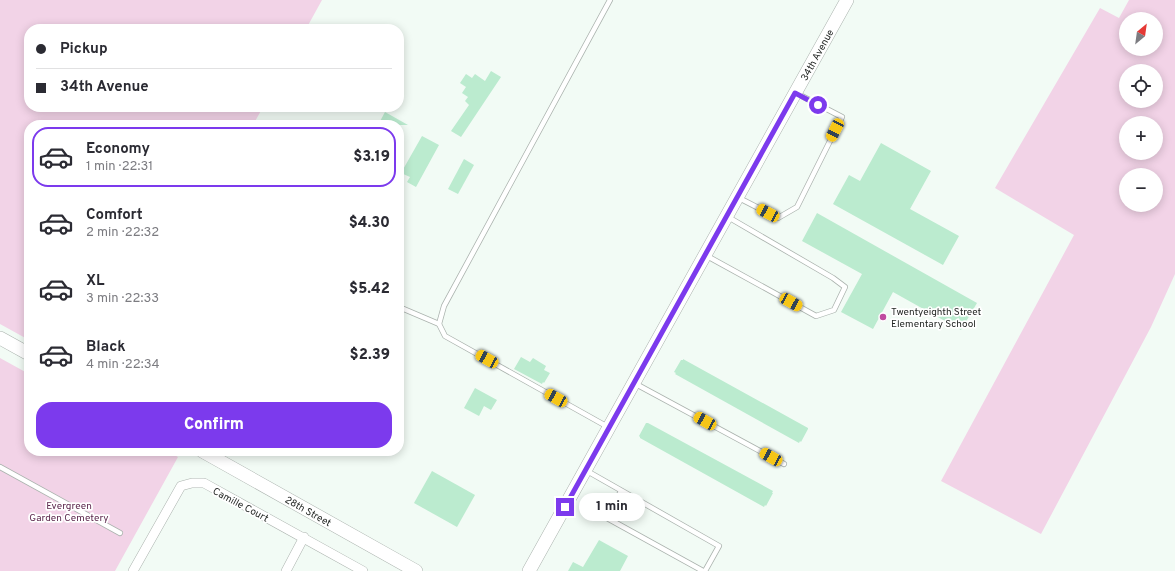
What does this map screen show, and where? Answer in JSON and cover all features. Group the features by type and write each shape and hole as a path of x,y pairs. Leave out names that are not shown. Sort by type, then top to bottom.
{"street":[{"name":"34th Avenue","path":"530,571 847,0"},
{"path":"0,338 24,351"},
{"name":"28th Street","path":"211,456 416,571"},
{"name":"Camille Court","path":"133,571 181,486 192,483 204,484 304,537 363,571"},
{"path":"286,571 304,537"}],"lane":[{"path":"439,324 444,306 610,0"},
{"path":"737,197 778,218 797,207 842,117 795,93"},
{"path":"705,255 816,316 834,310 845,287 833,278 727,216"},
{"path":"404,309 439,324 445,336 609,427"},
{"path":"634,383 784,464"},
{"path":"0,467 120,533"},
{"path":"585,470 719,546 704,571 607,518 621,491"}],"green space":[{"path":"0,0 322,0 309,24 24,24 24,112 260,112 256,120 24,120 24,337 0,324"},
{"path":"1129,0 1175,0 1175,274 1151,327 1041,534 941,481 1074,235 995,188 1100,8 1119,18 1119,56 1163,56 1163,12 1122,12"},
{"name":"Evergreen Garden Cemetery","path":"0,358 24,371 24,456 178,457 115,571 0,571"}],"building":[{"path":"491,71 501,77 461,137 451,131 469,105 465,101 468,97 462,93 466,87 460,83 466,74 472,78 475,74 485,81"},
{"path":"385,112 399,120 381,120"},
{"path":"422,136 439,145 416,187 407,182 410,177 404,174 404,168"},
{"path":"881,143 931,171 910,209 959,236 943,265 833,204 849,175 860,181"},
{"path":"464,159 474,165 458,194 448,189"},
{"path":"817,213 977,303 961,330 893,292 873,329 841,312 862,274 802,241"},
{"path":"521,357 530,362 533,358 546,366 544,370 550,373 544,383 543,382 542,384 514,369"},
{"path":"683,359 808,428 801,442 800,441 799,443 675,374 676,373 674,372"},
{"path":"475,388 497,400 491,410 484,406 479,416 464,408"},
{"path":"646,423 773,491 766,506 765,505 764,507 640,438 639,436"},
{"path":"432,471 475,495 457,527 414,503"},
{"path":"599,540 628,556 620,571 568,571 573,562 583,567"}],"place":[{"name":"Twentyeighth Street Elementary School","path":"883,317"}],"route":[{"path":"565,507 795,93 818,105"}]}
